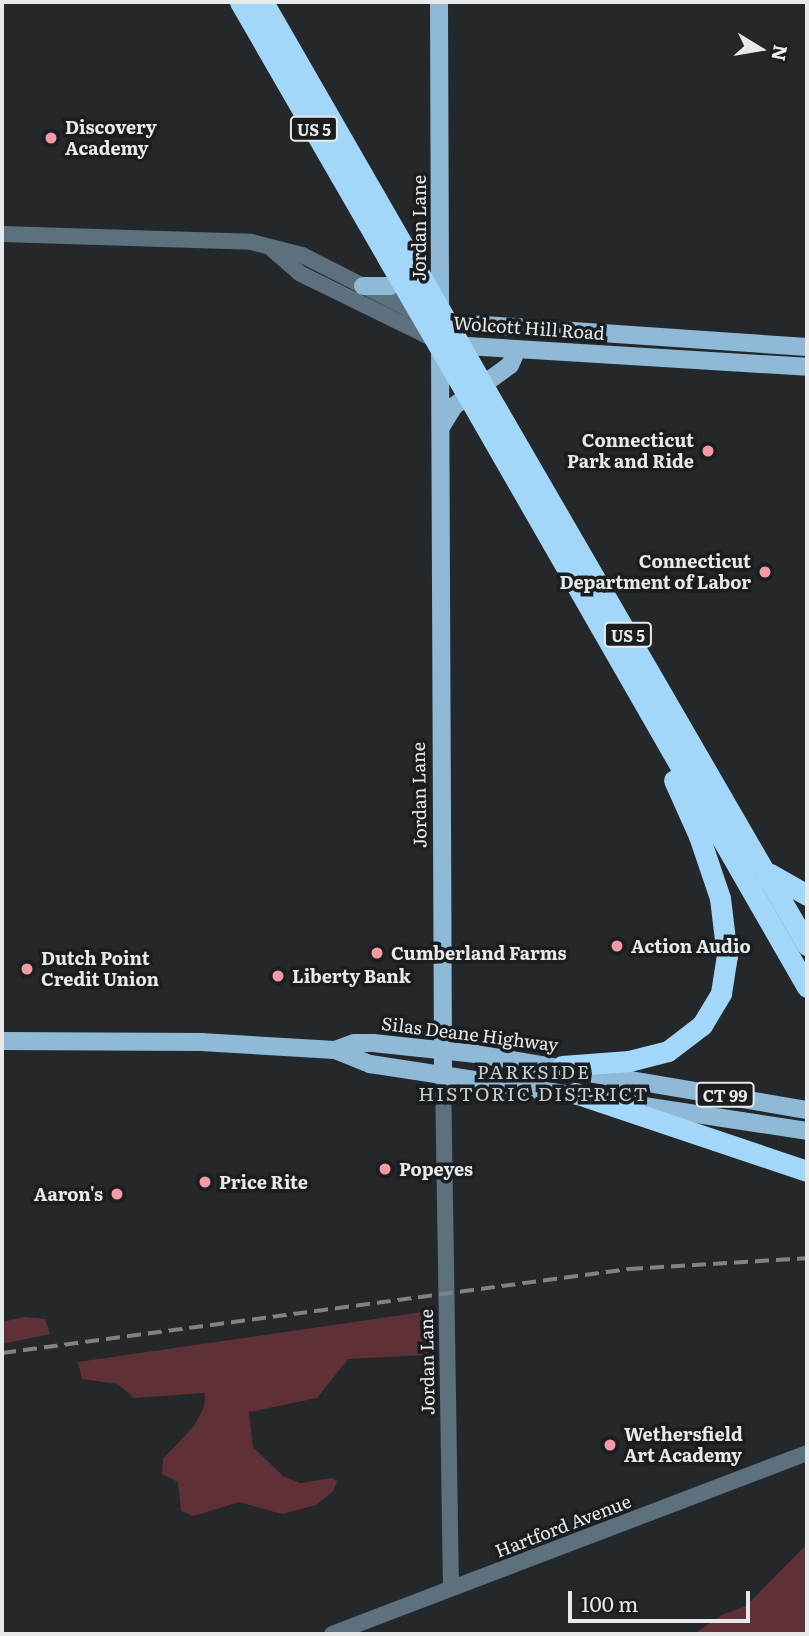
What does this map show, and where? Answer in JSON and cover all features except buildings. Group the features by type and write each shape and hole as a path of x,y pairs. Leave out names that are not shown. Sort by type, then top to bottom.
{"highway":[{"name":"US 5","path":"240,2 396,252"},
{"name":"US 5","path":"263,2 396,252 488,412 712,779 807,945"},
{"name":"US 5","path":"488,412 692,801 807,987"},
{"path":"562,1066 629,1061 668,1051 698,1030 717,1002 726,967 725,925 692,801"},
{"path":"760,862 783,885 807,895"},
{"path":"575,1093 807,1171"}],"main road":[{"name":"Jordan Lane","path":"439,2 443,1074"},
{"path":"363,286 386,287 406,280 424,265 440,240"},
{"name":"Wolcott Hill Road","path":"440,322 807,347"},
{"name":"Wolcott Hill Road","path":"440,342 807,367"},
{"path":"439,432 454,406 510,365 517,349"},
{"name":"Silas Deane Highway","path":"2,1041 190,1041 335,1050 370,1064 575,1093 807,1131"},
{"name":"Silas Deane Highway","path":"335,1050 354,1043 443,1050 562,1066 807,1110"}],"street":[{"name":"Wolcott Hill Road","path":"2,234 224,239 302,255 440,322"},
{"name":"Wolcott Hill Road","path":"273,250 316,282 440,342"},
{"path":"316,282 324,266"},
{"name":"Jordan Lane","path":"443,1074 452,1588"},
{"name":"Hartford Avenue","path":"332,1634 807,1453"}],"shaded area":[{"path":"423,1312 429,1315 431,1341 430,1351 424,1355 348,1359 317,1398 249,1412 253,1447 283,1476 300,1483 332,1478 337,1481 333,1491 316,1505 282,1514 239,1502 194,1516 181,1511 178,1482 162,1474 163,1459 194,1426 204,1407 205,1393 134,1398 118,1384 82,1379 78,1362"},
{"path":"24,1317 45,1319 50,1334 2,1344 2,1322"},
{"path":"807,1544 807,1634 694,1634 722,1615 746,1606"}],"railway":[{"path":"2,1353 629,1269 807,1258"}],"place":[{"name":"Discovery Academy","path":"51,138"},
{"name":"Connecticut Park and Ride","path":"708,451"},
{"name":"Connecticut Department of Labor","path":"765,572"},
{"name":"Action Audio","path":"617,946"},
{"name":"Cumberland Farms","path":"377,953"},
{"name":"Dutch Point Credit Union","path":"27,969"},
{"name":"Liberty Bank","path":"278,976"},
{"name":"Popeyes","path":"385,1169"},
{"name":"Price Rite","path":"205,1182"},
{"name":"Aaron's","path":"117,1194"},
{"name":"Wethersfield Art Academy","path":"610,1445"}],"district":[{"name":"PARKSIDE HISTORIC DISTRICT","path":"534,1083"}]}
